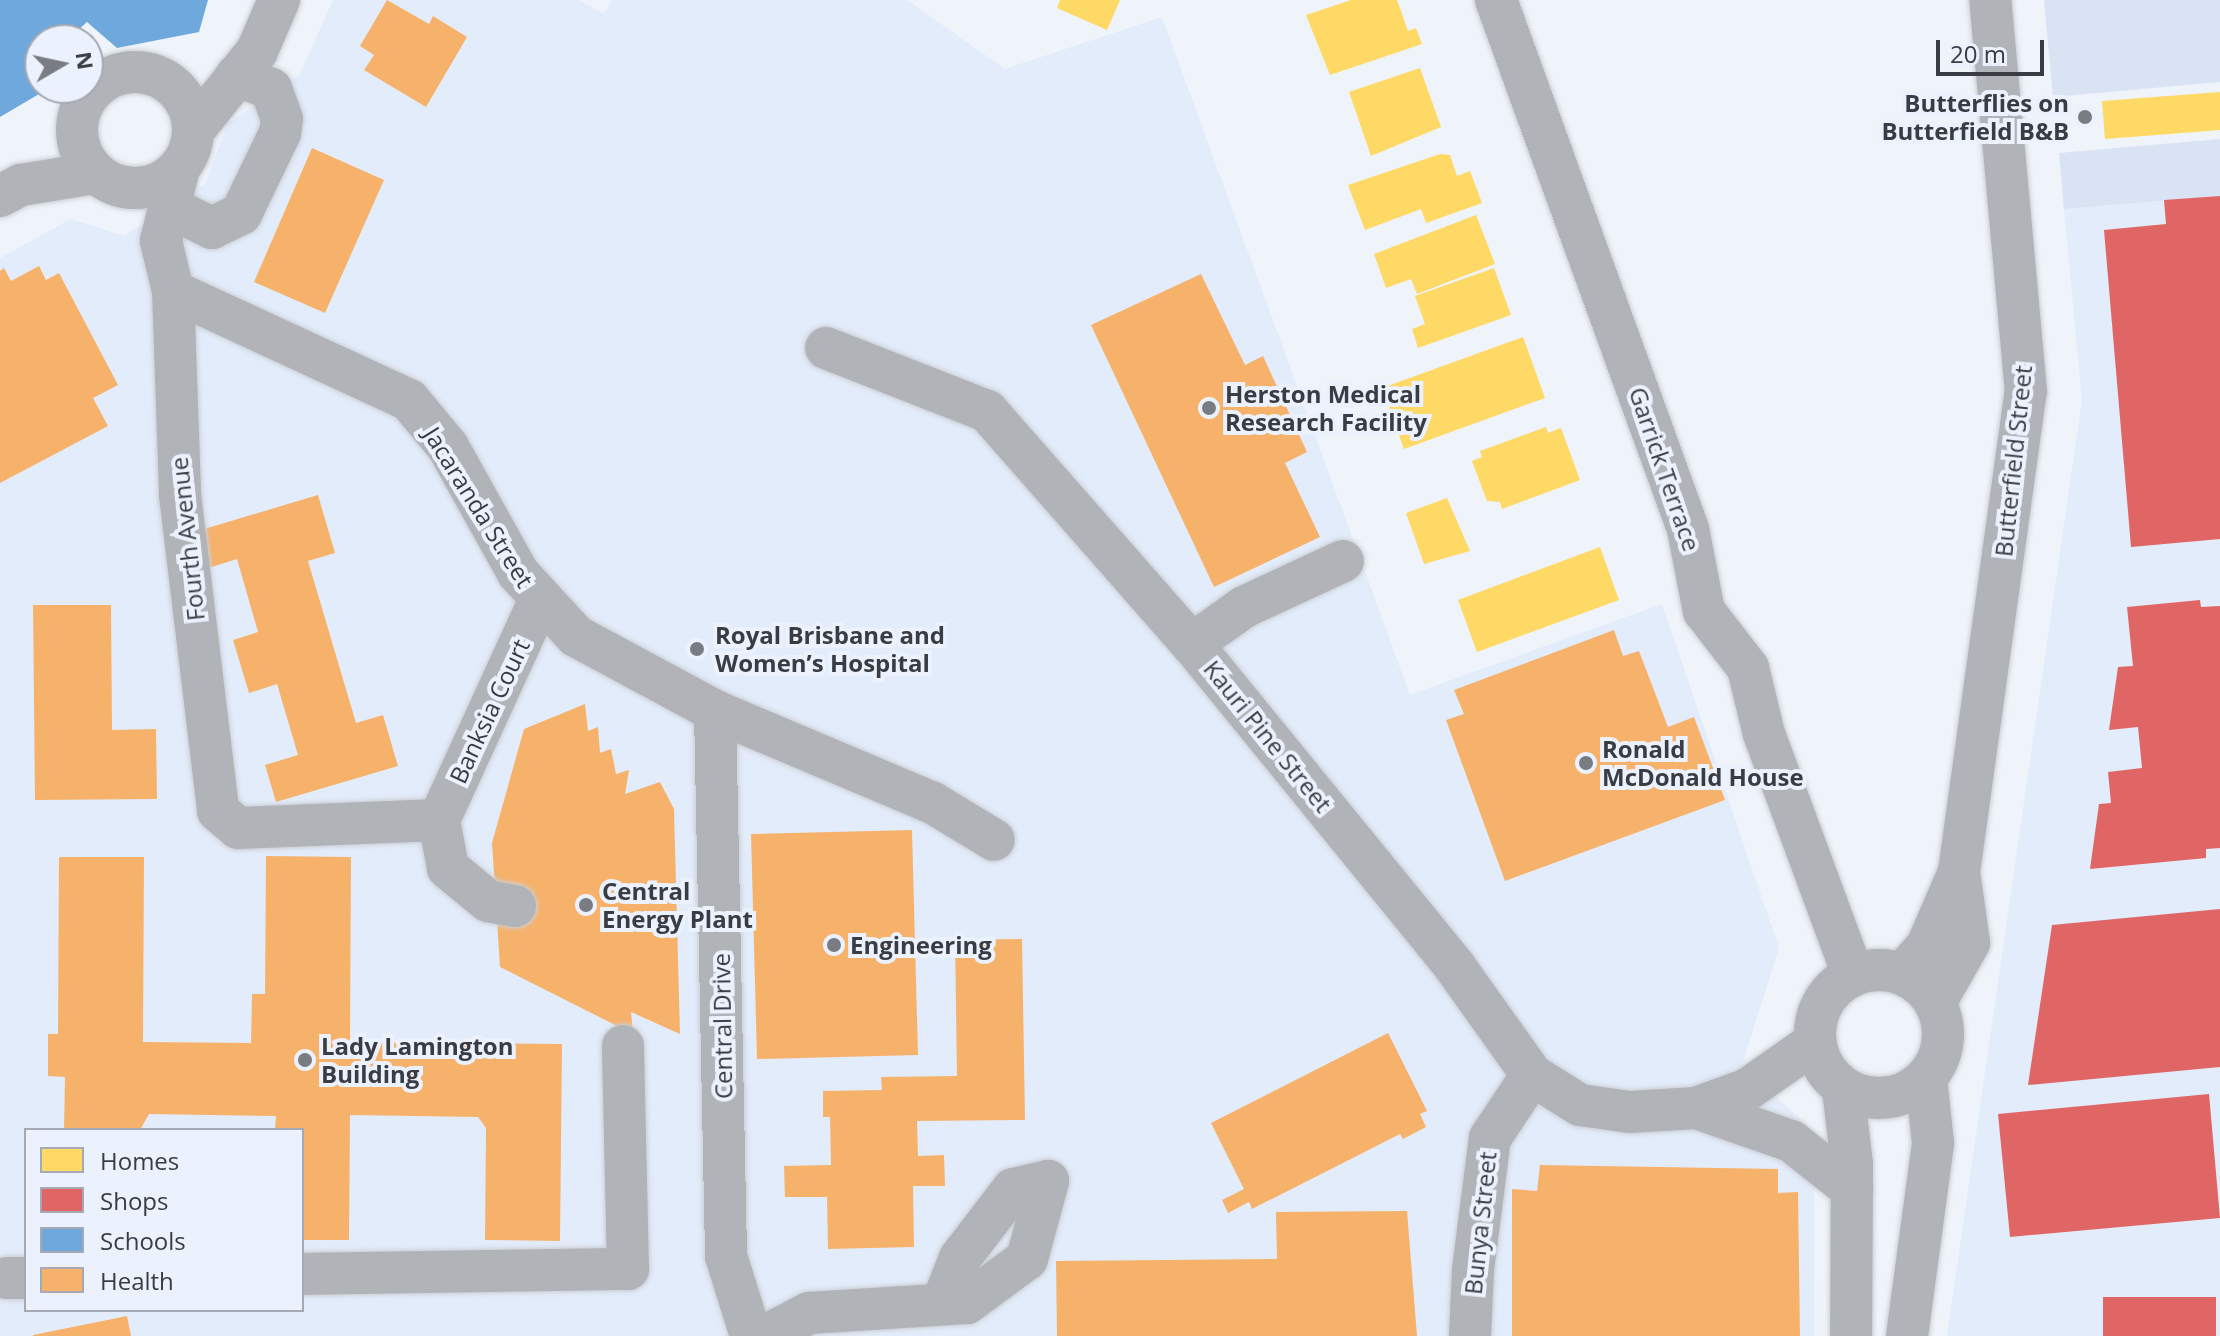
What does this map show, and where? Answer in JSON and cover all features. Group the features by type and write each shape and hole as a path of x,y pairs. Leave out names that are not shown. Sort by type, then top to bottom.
{"street":[{"path":"176,187 279,0"},
{"name":"Garrick Terrace","path":"1496,0 1688,529 1701,604 1716,630 1745,661 1764,734 1853,975"},
{"name":"Butterfield Street","path":"1902,974 1930,940 1959,872 2026,392 1990,0"},
{"path":"165,81 247,63"},
{"path":"10,190 77,123 93,90 108,78 147,73 165,81 180,94 176,187 212,228 241,214 280,133 282,119 271,89 247,63"},
{"path":"77,123 83,158 103,178"},
{"path":"10,190 103,178 146,188 176,187"},
{"name":"Fourth Avenue","path":"103,178 176,187 173,291 181,510 218,811 238,828 439,820"},
{"name":"Jacaranda Street","path":"173,291 409,400 448,447 518,573 539,602 576,636 715,711 933,803 994,840"},
{"name":"Kauri Pine Street","path":"826,348 987,411 1192,644 1455,967 1532,1075 1580,1105 1630,1112 1696,1108"},
{"path":"1192,644 1244,607 1343,561"},
{"name":"Banksia Court","path":"439,820 539,602"},
{"name":"Central Drive","path":"715,711 726,1256 751,1336"},
{"path":"439,820 448,868 488,901 515,906"},
{"name":"Butterfield Street","path":"1935,1003 1969,943 1959,872"},
{"path":"1891,1336 1851,1322 1852,1189 1843,1089 1820,1060 1815,1042 1819,1010 1839,983 1853,975 1877,970 1902,974 1935,1003 1942,1042 1926,1079 1933,1143 1907,1336"},
{"path":"1696,1108 1748,1089 1815,1042"},
{"path":"304,1274 628,1269 623,1046"},
{"name":"Bunya Street","path":"1470,1336 1473,1270 1490,1138 1532,1075"},
{"path":"1843,1089 1887,1099 1926,1079"},
{"path":"1696,1108 1791,1141 1852,1189"},
{"path":"765,1336 809,1313 943,1301"}],"shaded area":[{"name":"Royal Brisbane and Women’s Hospital","path":"333,0 579,0 604,14 612,0 907,0 1005,69 1162,17 1410,695 1662,604 1779,948 1742,1065 1814,1132 1814,1336 0,1336 0,258 71,219 124,236 205,184 228,123 300,74"},
{"path":"2044,0 2220,0 2220,82 2053,97"},
{"path":"2220,139 2220,196 2064,209 2059,153"},
{"path":"2220,196 2220,1336 1947,1336 2082,400 2064,209"}],"building: Homes":[{"path":"1060,0 1120,0 1107,30 1057,8"},
{"path":"1351,0 1397,0 1408,31 1416,28 1422,44 1330,75 1306,15"},
{"path":"1420,68 1441,127 1371,156 1349,92"},
{"path":"2220,92 2220,130 2105,139 2102,101"},
{"path":"1440,154 1450,155 1457,176 1470,171 1482,203 1426,223 1421,209 1365,230 1348,185"},
{"path":"1476,215 1495,264 1417,294 1411,279 1386,288 1374,254"},
{"path":"1494,268 1511,315 1418,348 1412,329 1425,324 1415,296"},
{"path":"1523,337 1545,398 1404,449 1382,388"},
{"path":"1546,427 1548,433 1561,428 1580,480 1502,509 1500,502 1487,501 1472,461 1482,457 1480,451"},
{"path":"1447,498 1470,551 1424,564 1406,513"},
{"path":"1600,547 1619,600 1477,652 1458,600"}],"building: Shops":[{"path":"2220,196 2220,539 2131,547 2104,230 2166,224 2164,200"},
{"path":"2200,600 2201,607 2220,606 2220,848 2206,849 2206,858 2090,869 2099,804 2111,803 2108,772 2142,768 2138,727 2109,730 2118,667 2133,666 2127,607"},
{"path":"2220,909 2220,1067 2028,1085 2052,925"},
{"path":"2209,1094 2220,1218 2010,1237 1998,1114"},
{"path":"2103,1297 2216,1297 2216,1336 2103,1336"}],"building: Schools":[{"path":"0,0 208,0 199,32 117,48 104,37 104,24 24,24 24,103 0,117"}],"building: Health":[{"path":"387,0 429,24 433,16 467,37 426,107 364,70 374,55 360,46"},
{"path":"312,148 384,180 325,313 254,282"},
{"path":"39,266 46,280 59,273 118,385 93,398 108,426 0,483 0,271 4,268 11,281"},
{"name":"Herston Medical Research Facility","path":"1201,274 1245,365 1263,356 1307,452 1285,463 1320,537 1214,587 1091,325"},
{"path":"318,495 335,553 308,561 356,723 383,715 398,766 276,802 265,765 298,755 277,684 249,693 233,640 258,632 237,559 202,570 191,533"},
{"path":"33,605 111,605 112,730 156,729 157,799 35,800"},
{"name":"Ronald McDonald House","path":"1614,630 1623,656 1639,651 1668,727 1694,717 1725,800 1505,881 1446,720 1464,714 1454,690"},
{"name":"Central Energy Plant","path":"585,704 588,731 598,727 600,753 611,749 616,774 629,770 625,794 660,782 674,809 680,1034 631,1012 633,1034 500,967 492,843 524,729"},
{"name":"Engineering","path":"912,830 918,1055 757,1059 751,834"},
{"name":"Lady Lamington Building","path":"266,856 351,857 350,1042 562,1044 560,1241 485,1240 486,1128 478,1117 350,1115 349,1240 304,1240 304,1128 275,1128 276,1116 149,1114 141,1128 64,1128 65,1077 48,1076 48,1034 58,1034 59,857 144,857 143,1042 251,1043 252,994 265,994"},
{"path":"1022,939 1025,1120 917,1121 918,1156 944,1155 945,1186 913,1186 914,1247 828,1249 827,1197 785,1197 784,1166 831,1165 830,1117 823,1117 823,1091 882,1090 881,1077 957,1076 955,940"},
{"path":"1388,1033 1427,1111 1420,1114 1426,1127 1403,1139 1400,1134 1252,1209 1249,1202 1228,1213 1222,1200 1244,1189 1211,1123"},
{"path":"1540,1165 1778,1169 1778,1193 1798,1192 1800,1336 1512,1336 1512,1189 1537,1191"},
{"path":"1407,1211 1417,1336 1057,1336 1056,1261 1277,1259 1276,1212"},
{"path":"127,1316 131,1336 33,1336 33,1335"}],"place":[{"name":"Butterflies on Butterfield B&B","path":"2085,117"},
{"name":"Herston Medical Research Facility","path":"1209,408"},
{"name":"Royal Brisbane and Women’s Hospital","path":"697,649"},
{"name":"Ronald McDonald House","path":"1586,763"},
{"name":"Central Energy Plant","path":"586,905"},
{"name":"Engineering","path":"834,945"},
{"name":"Lady Lamington Building","path":"305,1060"}]}
